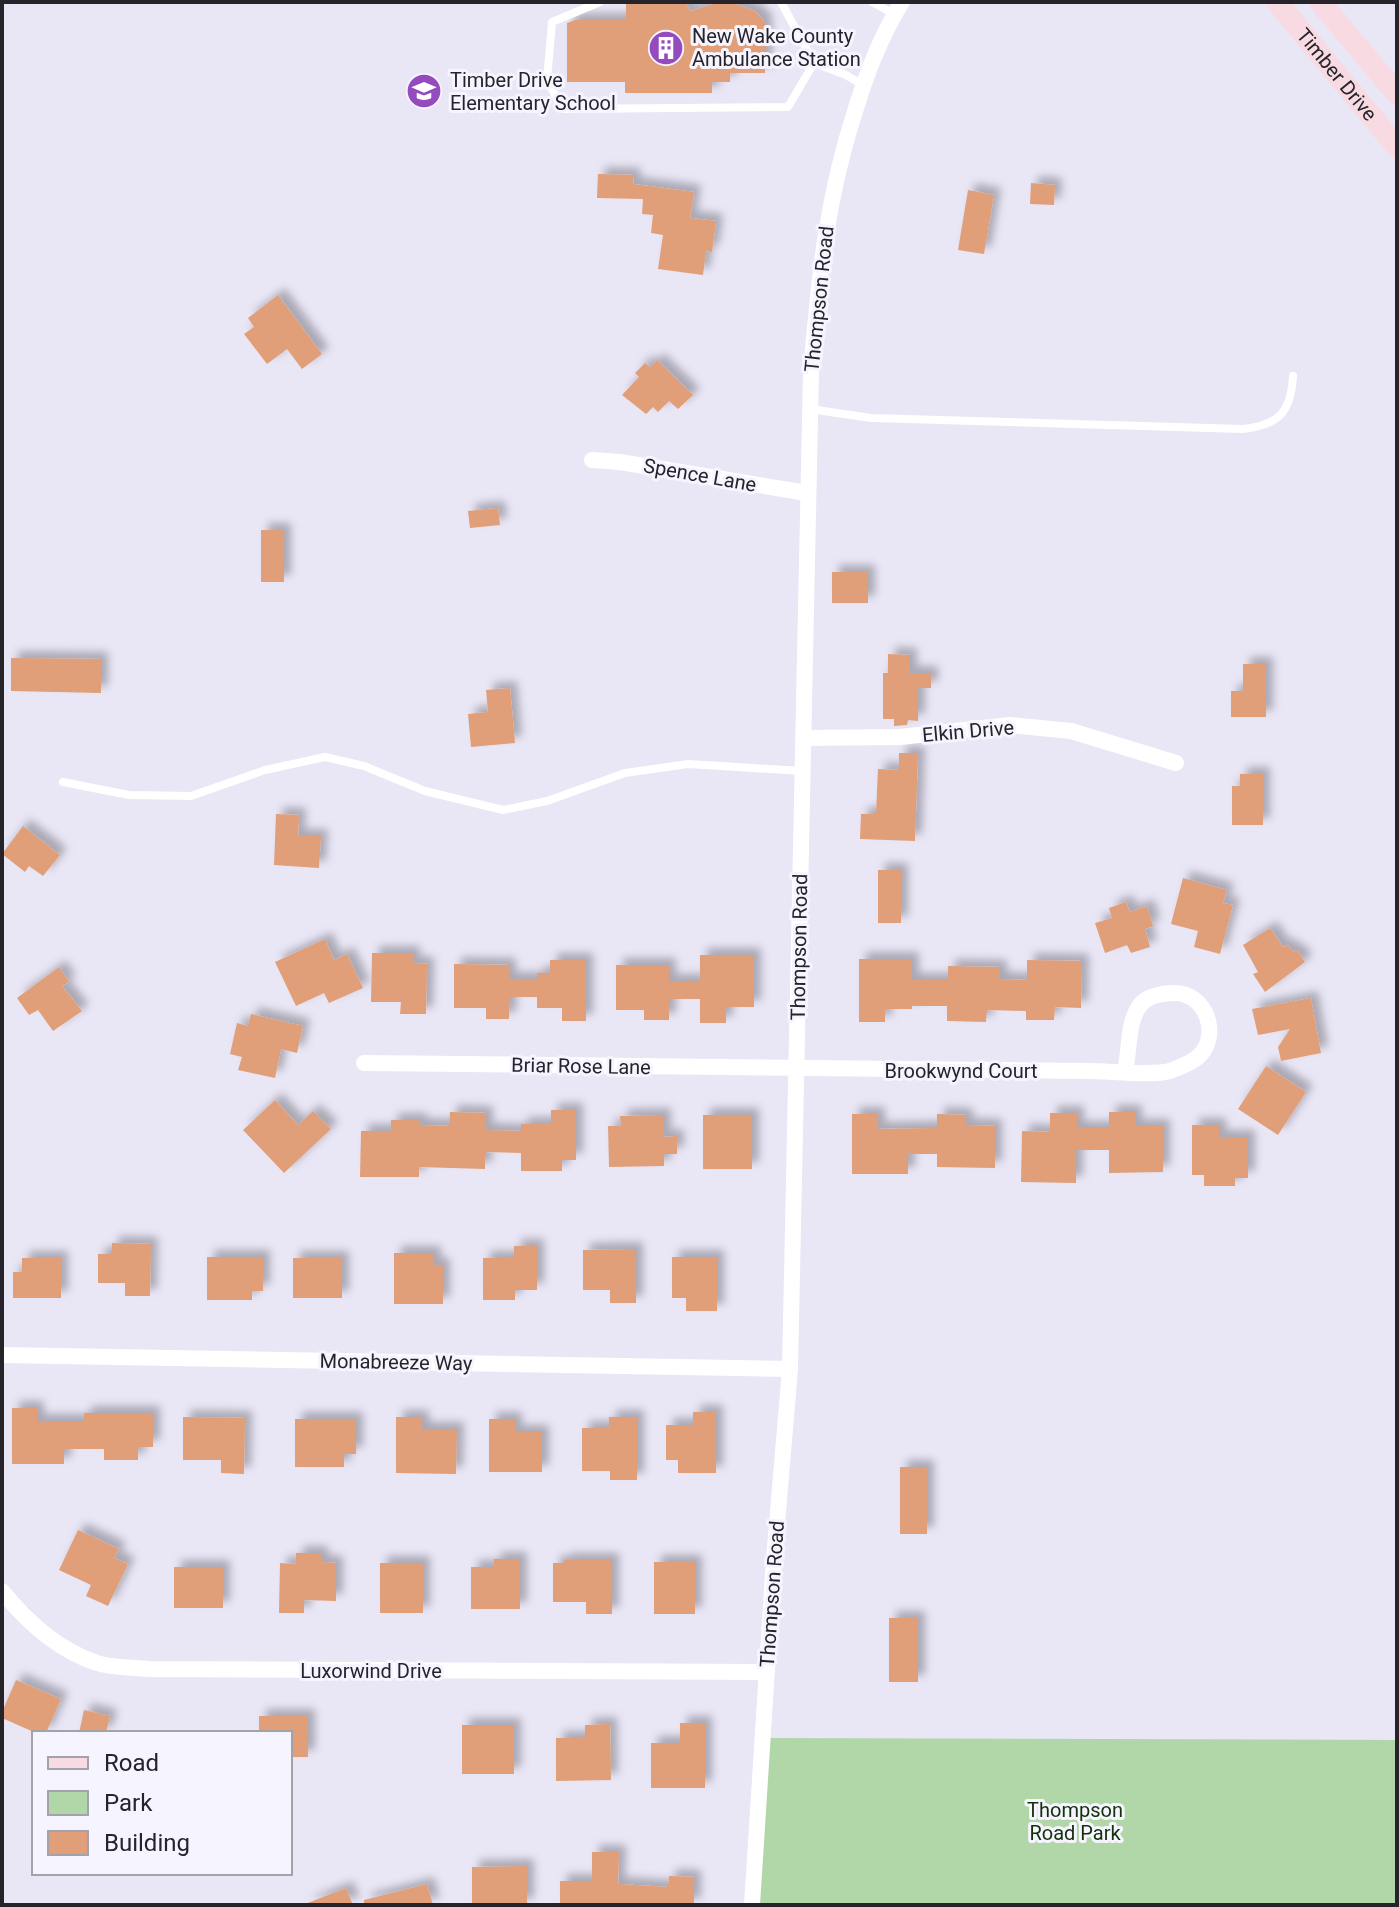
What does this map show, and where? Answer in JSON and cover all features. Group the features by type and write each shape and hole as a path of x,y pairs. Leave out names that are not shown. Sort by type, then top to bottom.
{"main road":[{"name":"Timber Drive","path":"1277,2 1397,147"},
{"name":"Timber Drive","path":"1320,2 1397,94"}],"street":[{"name":"Thompson Road","path":"752,1905 766,1672 790,1369 807,493 820,260 838,163 863,85 898,8"},
{"name":"Spence Lane","path":"592,460 807,493"},
{"name":"Elkin Drive","path":"803,738 900,737 1010,725 1071,731 1176,763"},
{"name":"Brookwynd Court","path":"797,1070 1125,1071 1169,1071 1198,1057 1207,1043 1210,1027 1206,1012 1197,1001 1184,993 1169,993 1152,996 1141,1005 1133,1022 1125,1071"},
{"name":"Briar Rose Lane","path":"364,1063 797,1070"},
{"name":"Monabreeze Way","path":"2,1355 790,1369"},
{"name":"Luxorwind Drive","path":"2,1591 20,1614 59,1645 99,1664 148,1669 766,1672"}],"lane":[{"path":"600,2 552,22 547,80 563,109 788,107 814,63"},
{"path":"781,2 814,63 863,85"},
{"path":"872,2 898,8"},
{"path":"810,409 871,418 1243,429 1268,425 1280,418 1289,403 1293,376"},
{"path":"63,782 129,795 191,796 265,770 325,757 364,766 425,791 503,810 547,801 625,773 688,764 802,771"}],"green space":[{"name":"Thompson Road Park","path":"762,1738 1397,1740 1397,1905 754,1905"}],"building":[{"name":"New Wake County Ambulance Station","path":"626,2 685,2 690,11 731,2 755,11 765,22 765,73 730,73 730,82 712,82 712,93 625,93 625,82 567,82 567,23 575,20 626,20"},
{"path":"598,174 634,175 633,184 694,192 690,218 716,221 712,252 706,251 703,275 658,269 663,235 651,233 653,215 642,214 643,199 597,198"},
{"path":"1031,183 1055,185 1054,205 1030,204"},
{"path":"968,190 994,195 984,254 958,250"},
{"path":"278,295 322,354 302,369 287,349 267,364 244,334 254,327 248,318"},
{"path":"657,360 693,395 678,409 669,401 658,412 653,407 646,414 622,395 639,377 635,373 645,363 650,367"},
{"path":"498,508 500,525 470,528 468,511"},
{"path":"261,530 284,530 284,582 261,582"},
{"path":"832,572 868,572 868,603 832,603"},
{"path":"888,654 910,655 910,673 931,673 931,688 918,688 918,721 908,720 907,725 894,726 894,719 883,719 883,673 888,673"},
{"path":"11,658 101,659 101,693 11,691"},
{"path":"1243,664 1266,664 1266,717 1231,717 1231,691 1243,691"},
{"path":"510,688 515,743 471,747 468,714 488,712 486,690"},
{"path":"899,753 918,753 915,841 860,839 861,814 876,814 878,769 899,770"},
{"path":"1240,774 1263,774 1263,825 1232,825 1232,786 1240,786"},
{"path":"276,814 299,815 298,836 321,836 319,868 274,865"},
{"path":"23,826 60,855 43,876 29,866 25,872 2,854"},
{"path":"878,870 901,870 901,923 878,923"},
{"path":"1183,878 1227,890 1223,903 1233,905 1220,954 1194,947 1198,931 1171,924"},
{"path":"1126,902 1130,912 1147,906 1153,926 1145,929 1150,947 1131,953 1127,945 1105,953 1095,923 1112,918 1109,908"},
{"path":"1270,928 1283,947 1288,945 1293,952 1297,950 1305,962 1265,992 1253,974 1258,972 1243,945"},
{"path":"325,939 334,960 347,954 363,988 329,1003 324,993 296,1006 275,962"},
{"path":"372,953 413,953 413,963 427,964 426,1014 400,1014 401,1002 371,1002"},
{"path":"700,955 754,955 754,1007 726,1007 726,1023 700,1023 700,999 669,999 669,1020 644,1020 644,1010 616,1010 616,965 669,965 669,981 700,981"},
{"path":"859,959 912,959 912,980 948,980 948,966 1000,967 1000,979 1027,980 1027,960 1082,961 1081,1008 1055,1007 1054,1020 1026,1020 1026,1011 987,1010 986,1022 947,1021 947,1006 912,1006 912,1009 885,1009 885,1022 859,1022"},
{"path":"550,960 586,960 586,1021 562,1021 562,1008 537,1008 537,997 510,997 509,1019 486,1019 486,1008 454,1008 454,964 509,965 509,979 537,979 537,973 550,973"},
{"path":"59,967 69,982 62,986 82,1011 53,1031 38,1010 29,1015 17,998"},
{"path":"1311,998 1321,1053 1281,1061 1278,1047 1290,1029 1258,1035 1252,1009"},
{"path":"251,1014 303,1026 297,1053 281,1049 275,1078 238,1070 242,1057 230,1054 237,1023 248,1026"},
{"path":"1266,1066 1306,1092 1278,1135 1238,1109"},
{"path":"275,1100 298,1125 313,1111 331,1129 284,1173 243,1130"},
{"path":"551,1110 576,1110 576,1160 562,1160 562,1171 521,1171 521,1153 485,1152 485,1169 419,1167 419,1177 360,1177 361,1131 391,1131 391,1120 420,1120 420,1125 449,1126 450,1112 486,1113 486,1130 521,1131 521,1124 551,1124"},
{"path":"1109,1112 1135,1112 1135,1126 1163,1126 1163,1172 1109,1173 1109,1150 1076,1150 1076,1183 1021,1182 1022,1131 1050,1132 1050,1113 1077,1113 1077,1128 1109,1128"},
{"path":"852,1114 878,1114 878,1129 937,1128 937,1114 966,1115 966,1125 995,1126 995,1168 937,1167 937,1154 908,1154 908,1174 852,1174"},
{"path":"664,1115 664,1137 677,1136 677,1154 664,1154 664,1166 609,1167 608,1126 621,1126 620,1116"},
{"path":"703,1115 752,1115 752,1169 703,1169"},
{"path":"1192,1125 1219,1125 1219,1137 1248,1137 1248,1178 1235,1178 1235,1186 1204,1186 1204,1175 1192,1175"},
{"path":"112,1243 151,1244 150,1296 125,1296 125,1283 98,1283 98,1254 111,1254"},
{"path":"514,1246 537,1246 537,1290 515,1290 515,1300 483,1300 483,1258 514,1258"},
{"path":"636,1249 636,1303 610,1303 610,1290 583,1290 583,1250"},
{"path":"394,1253 434,1253 434,1265 443,1265 443,1304 394,1304"},
{"path":"207,1257 263,1257 263,1291 252,1291 252,1300 207,1300"},
{"path":"672,1257 717,1257 717,1311 686,1311 686,1298 672,1298"},
{"path":"22,1258 61,1258 61,1298 13,1298 13,1272 22,1272"},
{"path":"293,1258 342,1258 342,1298 293,1298"},
{"path":"12,1408 37,1408 37,1421 84,1421 84,1413 153,1413 153,1447 138,1447 138,1460 104,1460 104,1449 64,1449 64,1464 12,1464"},
{"path":"693,1412 716,1412 716,1473 678,1473 678,1460 666,1460 666,1425 693,1425"},
{"path":"183,1417 245,1418 244,1474 221,1473 221,1460 183,1460"},
{"path":"396,1417 422,1417 422,1429 457,1429 456,1474 396,1473"},
{"path":"609,1417 637,1417 637,1480 610,1480 610,1471 582,1471 582,1428 609,1428"},
{"path":"295,1419 356,1419 356,1454 344,1454 344,1467 295,1467"},
{"path":"489,1419 515,1419 515,1432 542,1432 542,1472 489,1472"},
{"path":"900,1467 927,1467 927,1534 900,1534"},
{"path":"78,1530 119,1549 114,1558 128,1564 108,1606 86,1596 91,1585 59,1570"},
{"path":"296,1553 321,1553 321,1562 336,1563 336,1601 304,1600 304,1613 279,1613 280,1563 296,1564"},
{"path":"494,1559 520,1559 520,1609 471,1609 471,1567 494,1567"},
{"path":"564,1560 612,1560 612,1614 586,1614 586,1602 553,1602 553,1563 564,1563"},
{"path":"654,1562 695,1562 695,1614 654,1614"},
{"path":"380,1563 423,1563 423,1613 380,1613"},
{"path":"174,1567 223,1567 223,1608 174,1608"},
{"path":"889,1618 918,1618 918,1682 889,1682"},
{"path":"16,1680 61,1699 47,1731 32,1731 2,1718"},
{"path":"84,1710 110,1716 106,1731 79,1731"},
{"path":"259,1716 308,1716 308,1757 292,1757 292,1731 259,1731"},
{"path":"680,1723 705,1723 705,1788 651,1788 651,1743 680,1743"},
{"path":"610,1724 611,1780 556,1781 556,1738 585,1738 585,1725"},
{"path":"462,1725 514,1725 514,1774 462,1774"},
{"path":"592,1852 619,1852 618,1884 668,1887 669,1876 694,1877 694,1905 560,1905 560,1881 592,1881"},
{"path":"527,1866 527,1905 472,1905 472,1867"},
{"path":"427,1884 433,1905 364,1905 364,1900"},
{"path":"346,1888 353,1905 305,1904"}],"place":[{"name":"New Wake County Ambulance Station","path":"666,48"},
{"name":"Timber Drive Elementary School","path":"424,91"}]}
